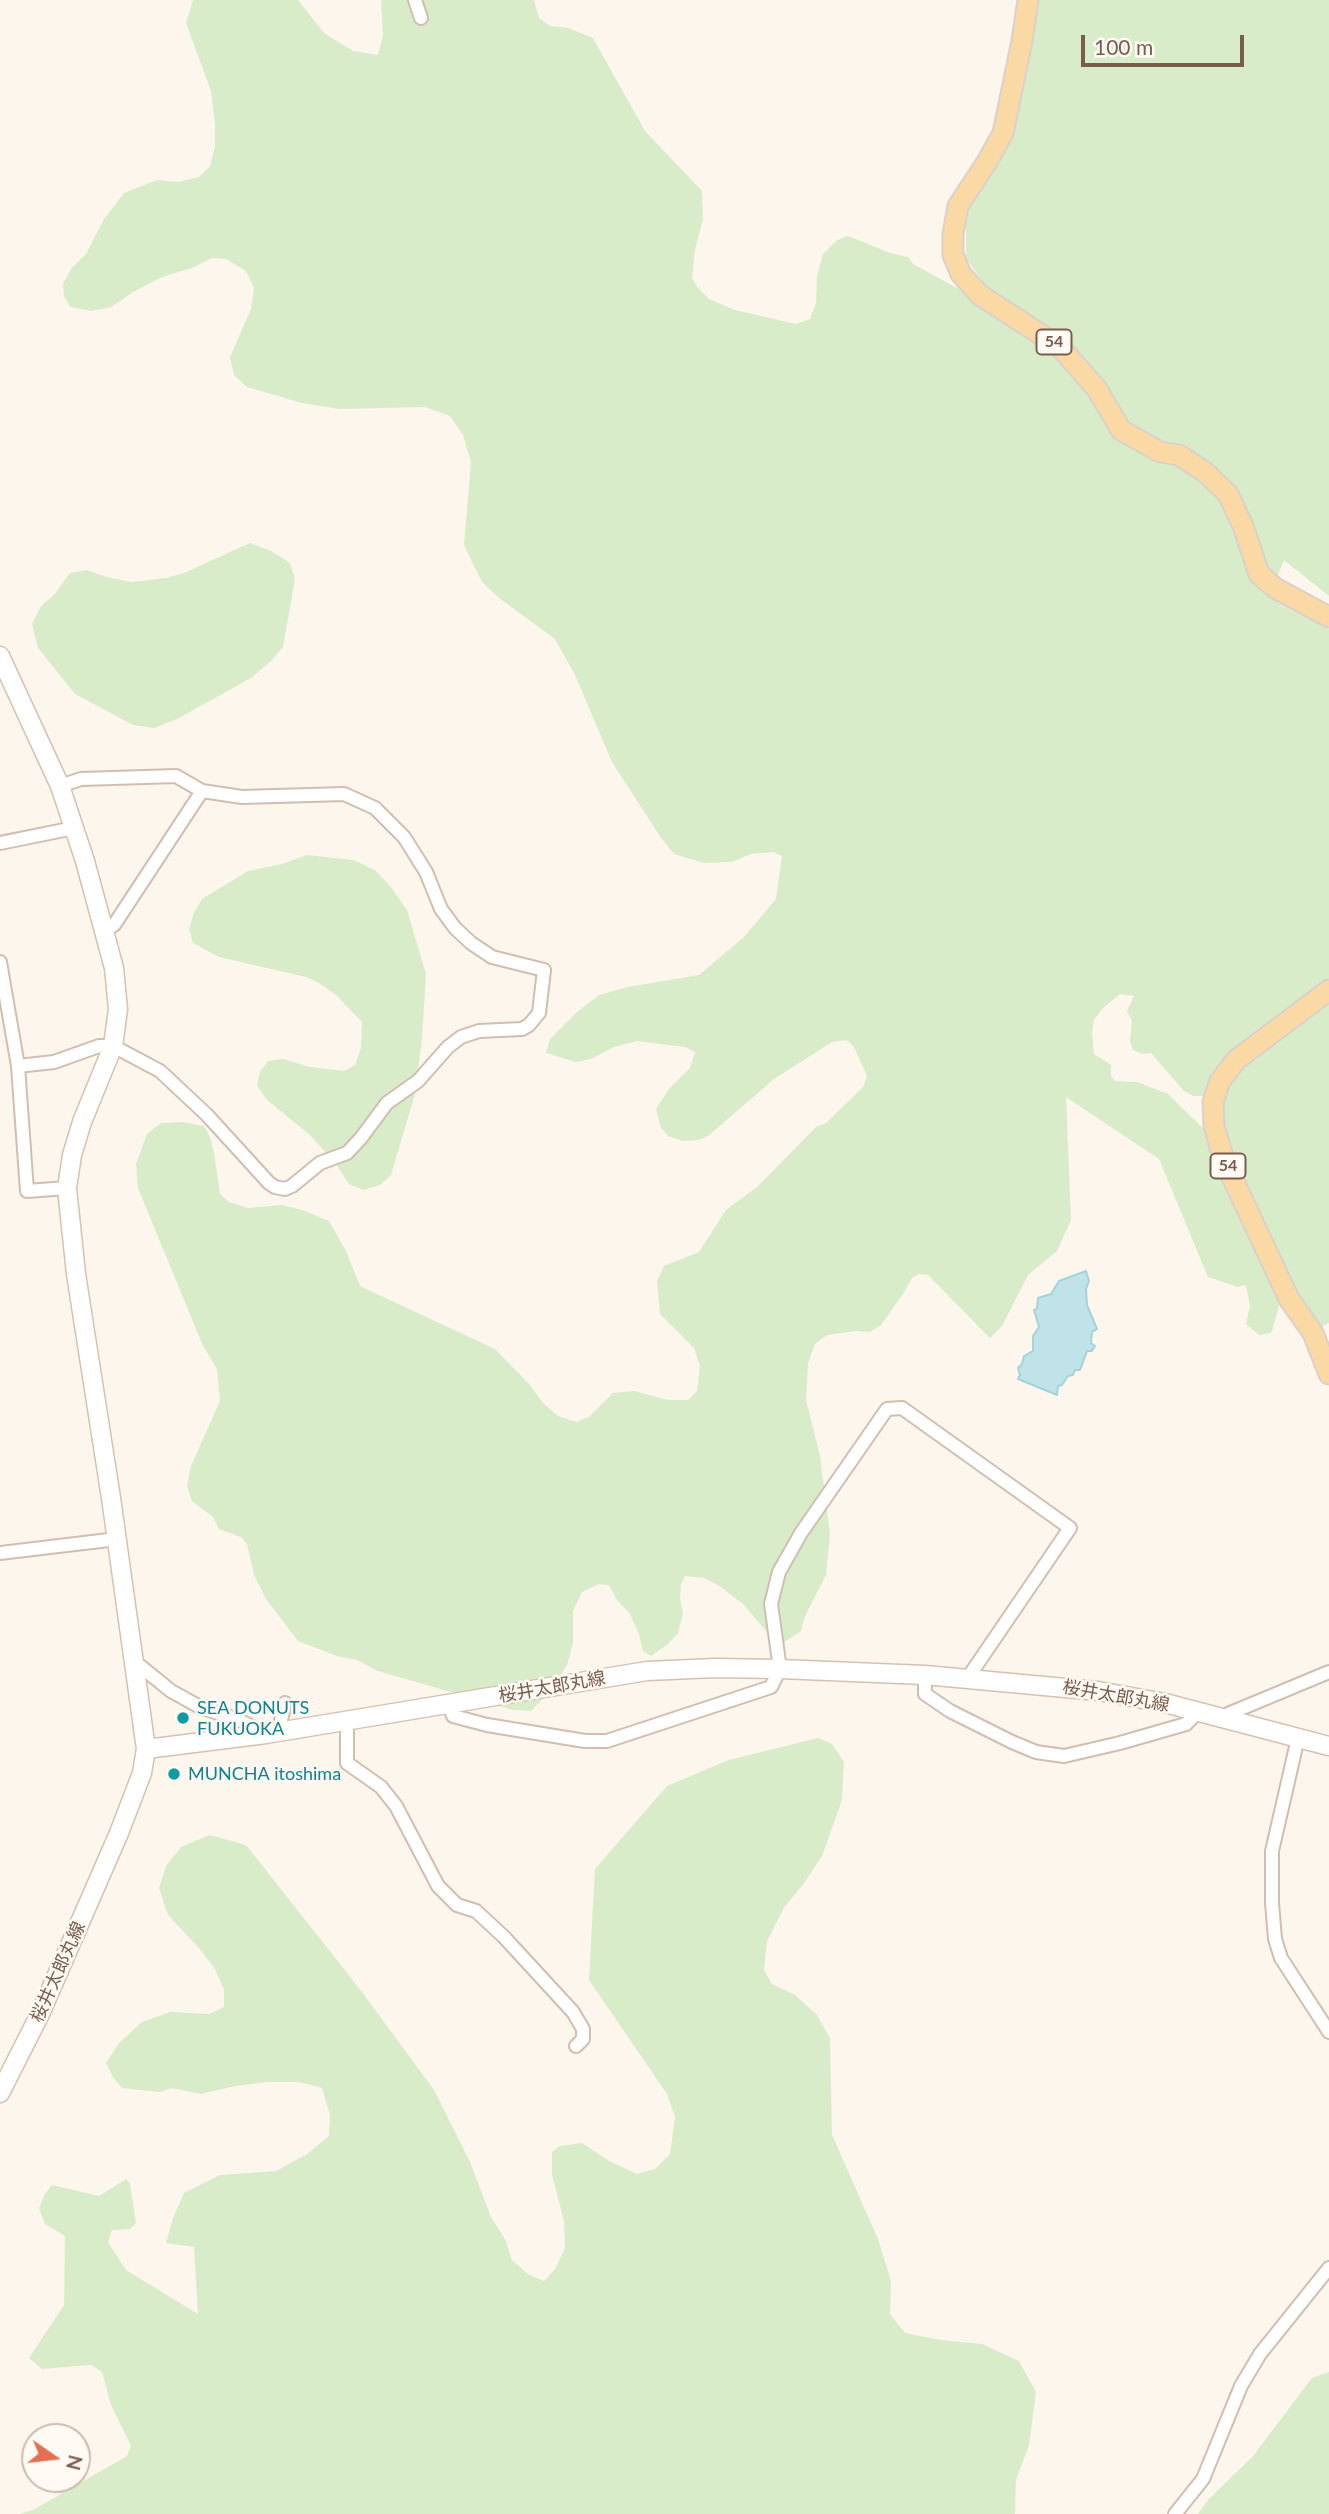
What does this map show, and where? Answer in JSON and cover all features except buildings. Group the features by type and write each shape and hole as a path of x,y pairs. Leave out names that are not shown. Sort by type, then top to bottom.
{"main road":[{"name":"54","path":"1028,0 1003,133 958,206 953,234 953,255 961,274 980,295 1060,347 1097,389 1121,430 1160,452 1179,455 1205,472 1228,494 1243,526 1259,574 1275,588 1329,617"},
{"path":"0,656 4,674 60,786 105,930 114,968 118,1009 113,1046 82,1122 72,1155 67,1188 76,1274 146,1749"},
{"name":"54","path":"1329,990 1236,1060 1220,1081 1213,1102 1214,1126 1224,1160 1289,1299 1313,1332 1329,1374"},
{"name":"桜井太郎丸線","path":"0,2093 40,2014 120,1833 142,1773 146,1749 272,1733 647,1671 780,1669 925,1675 1098,1690 1165,1703 1329,1746"}],"street":[{"path":"415,0 421,18"},
{"path":"18,1066 54,1062 99,1046 113,1046 160,1072 206,1115 269,1182 285,1189 320,1163 347,1153 394,1095 418,1081 448,1046 461,1037 479,1031 522,1029 539,1013 544,970 492,957 471,943 441,909 426,872 404,837 375,808 344,794 249,797 202,791 176,776 168,775 81,779 60,786"},
{"path":"105,930 114,925 202,791"},
{"path":"0,843 74,828"},
{"path":"0,962 18,1066 27,1191 67,1188"},
{"path":"449,1705 453,1716 487,1725 585,1741 607,1741 771,1687 780,1669 771,1604 779,1572 802,1532 887,1409 902,1408 1070,1528 967,1679"},
{"path":"0,1553 117,1539"},
{"path":"134,1661 180,1697 272,1733 285,1703"},
{"path":"1226,1718 1228,1713 1329,1672"},
{"path":"925,1675 925,1694 950,1712 1036,1752 1064,1756 1120,1744 1186,1724 1198,1712"},
{"path":"347,1721 347,1763 381,1787 396,1806 438,1886 457,1905 476,1911 504,1937 573,2012 583,2029 583,2039 576,2046"},
{"path":"1298,1738 1272,1851 1275,1939 1281,1958 1329,2032"},
{"path":"1175,2514 1203,2479 1241,2386 1260,2354 1329,2268"}],"green space":[{"path":"193,0 298,0 324,33 353,51 378,55 383,36 381,0 534,0 539,18 550,26 568,28 593,38 645,131 702,191 703,219 695,250 692,278 698,288 709,299 735,310 796,324 810,319 816,303 817,276 823,254 837,240 848,236 890,253 908,257 913,264 957,288 1007,307 989,290 966,258 964,213 1012,126 1024,79 1027,52 1031,45 1037,0 1329,0 1329,596 1285,561 1278,575 1263,589 1281,605 1329,629 1329,984 1210,1085 1204,1096 1193,1096 1183,1090 1151,1053 1142,1054 1133,1050 1130,1041 1132,1021 1127,1011 1134,996 1120,994 1102,1009 1094,1020 1092,1033 1094,1054 1111,1065 1111,1076 1115,1081 1137,1082 1168,1094 1214,1139 1281,1299 1274,1324 1271,1333 1259,1335 1246,1324 1250,1306 1246,1285 1238,1287 1208,1277 1159,1159 1066,1097 1071,1220 1057,1251 1028,1275 1002,1326 990,1338 928,1275 919,1274 912,1278 881,1325 870,1332 827,1335 815,1344 808,1363 806,1400 820,1456 830,1534 826,1575 805,1616 801,1631 784,1642 771,1637 743,1604 718,1585 704,1578 685,1576 681,1584 683,1613 678,1633 651,1656 643,1651 630,1614 617,1600 609,1585 599,1584 582,1592 573,1611 573,1643 567,1665 551,1690 531,1711 513,1710 378,1671 357,1660 337,1656 298,1641 266,1599 254,1575 247,1544 241,1537 219,1529 213,1517 192,1501 187,1486 191,1466 220,1401 217,1369 203,1346 138,1188 136,1164 147,1134 161,1123 183,1122 204,1126 214,1153 220,1194 229,1202 248,1208 282,1205 329,1221 346,1251 360,1286 495,1349 530,1385 543,1403 558,1416 576,1422 589,1417 613,1393 634,1391 668,1400 688,1400 697,1391 700,1366 694,1348 660,1314 657,1281 664,1266 699,1252 726,1210 757,1187 816,1127 826,1123 863,1087 867,1076 854,1047 847,1040 832,1042 774,1079 708,1136 699,1140 683,1141 668,1136 661,1128 656,1109 669,1089 690,1068 695,1052 685,1047 637,1041 576,1062 546,1053 550,1039 599,995 628,987 699,975 744,937 776,899 782,856 773,852 751,854 732,862 704,863 674,854 661,838 612,762 575,675 555,639 499,598 482,582 464,545 471,462 463,435 450,416 425,407 339,409 302,403 247,387 234,375 230,357 251,309 254,288 246,271 226,259 212,258 192,268 162,277 111,307 91,311 70,307 64,296 63,284 71,269 86,254 104,219 124,193 157,180 178,182 199,177 210,166 215,147 211,91 186,23"},
{"path":"250,543 271,551 290,563 295,579 283,647 251,678 177,719 154,728 133,725 75,694 38,648 32,624 41,606 54,595 70,573 87,570 132,582 166,578 184,573"},
{"path":"307,855 353,860 375,870 407,910 426,974 415,1094 391,1175 380,1185 364,1190 349,1184 336,1164 311,1136 266,1099 257,1085 260,1072 268,1061 283,1059 310,1067 344,1071 355,1065 361,1048 362,1022 336,995 319,983 306,977 219,957 193,943 189,929 202,899 248,871 282,864"},
{"path":"1329,998 1329,1323 1316,1330 1290,1286 1223,1140 1220,1118 1224,1087 1238,1068"},
{"path":"818,1738 832,1744 844,1762 842,1800 822,1856 785,1906 767,1941 764,1970 772,1984 795,1995 817,2015 830,2038 832,2135 878,2239 891,2281 890,2314 905,2333 982,2344 1019,2361 1036,2392 1029,2445 1016,2480 1015,2514 19,2514 33,2510 63,2493 91,2493 91,2477 127,2456 131,2446 111,2405 102,2372 91,2365 42,2369 29,2358 64,2305 65,2236 45,2224 39,2208 52,2185 99,2196 126,2179 130,2183 136,2223 130,2229 112,2230 108,2242 126,2270 198,2314 194,2247 166,2243 184,2193 220,2175 276,2171 307,2154 329,2136 330,2115 322,2088 299,2082 267,2082 201,2094 171,2088 160,2092 122,2088 113,2077 106,2063 119,2043 142,2022 170,2012 209,2014 224,2007 224,1990 215,1969 168,1915 159,1888 166,1866 181,1847 210,1835 246,1845 359,1988 434,2090 470,2162 491,2217 506,2241 512,2260 529,2275 544,2281 555,2269 565,2248 564,2221 552,2175 552,2152 560,2146 582,2143 609,2161 637,2174 655,2169 670,2154 675,2117 667,2094 589,1980 595,1869 667,1786 729,1760"},
{"path":"1329,2372 1329,2514 1198,2514 1209,2499 1253,2456 1312,2378"}],"water":[{"path":"1086,1271 1089,1281 1086,1289 1087,1305 1097,1329 1092,1332 1091,1343 1095,1346 1092,1351 1087,1351 1080,1370 1075,1370 1073,1375 1068,1376 1062,1385 1058,1386 1057,1395 1018,1379 1018,1368 1024,1356 1033,1351 1033,1336 1039,1327 1034,1310 1037,1308 1038,1298 1051,1294 1059,1281"}],"place":[{"name":"SEA DONUTS FUKUOKA","path":"183,1718"},
{"name":"MUNCHA itoshima","path":"174,1774"}]}
